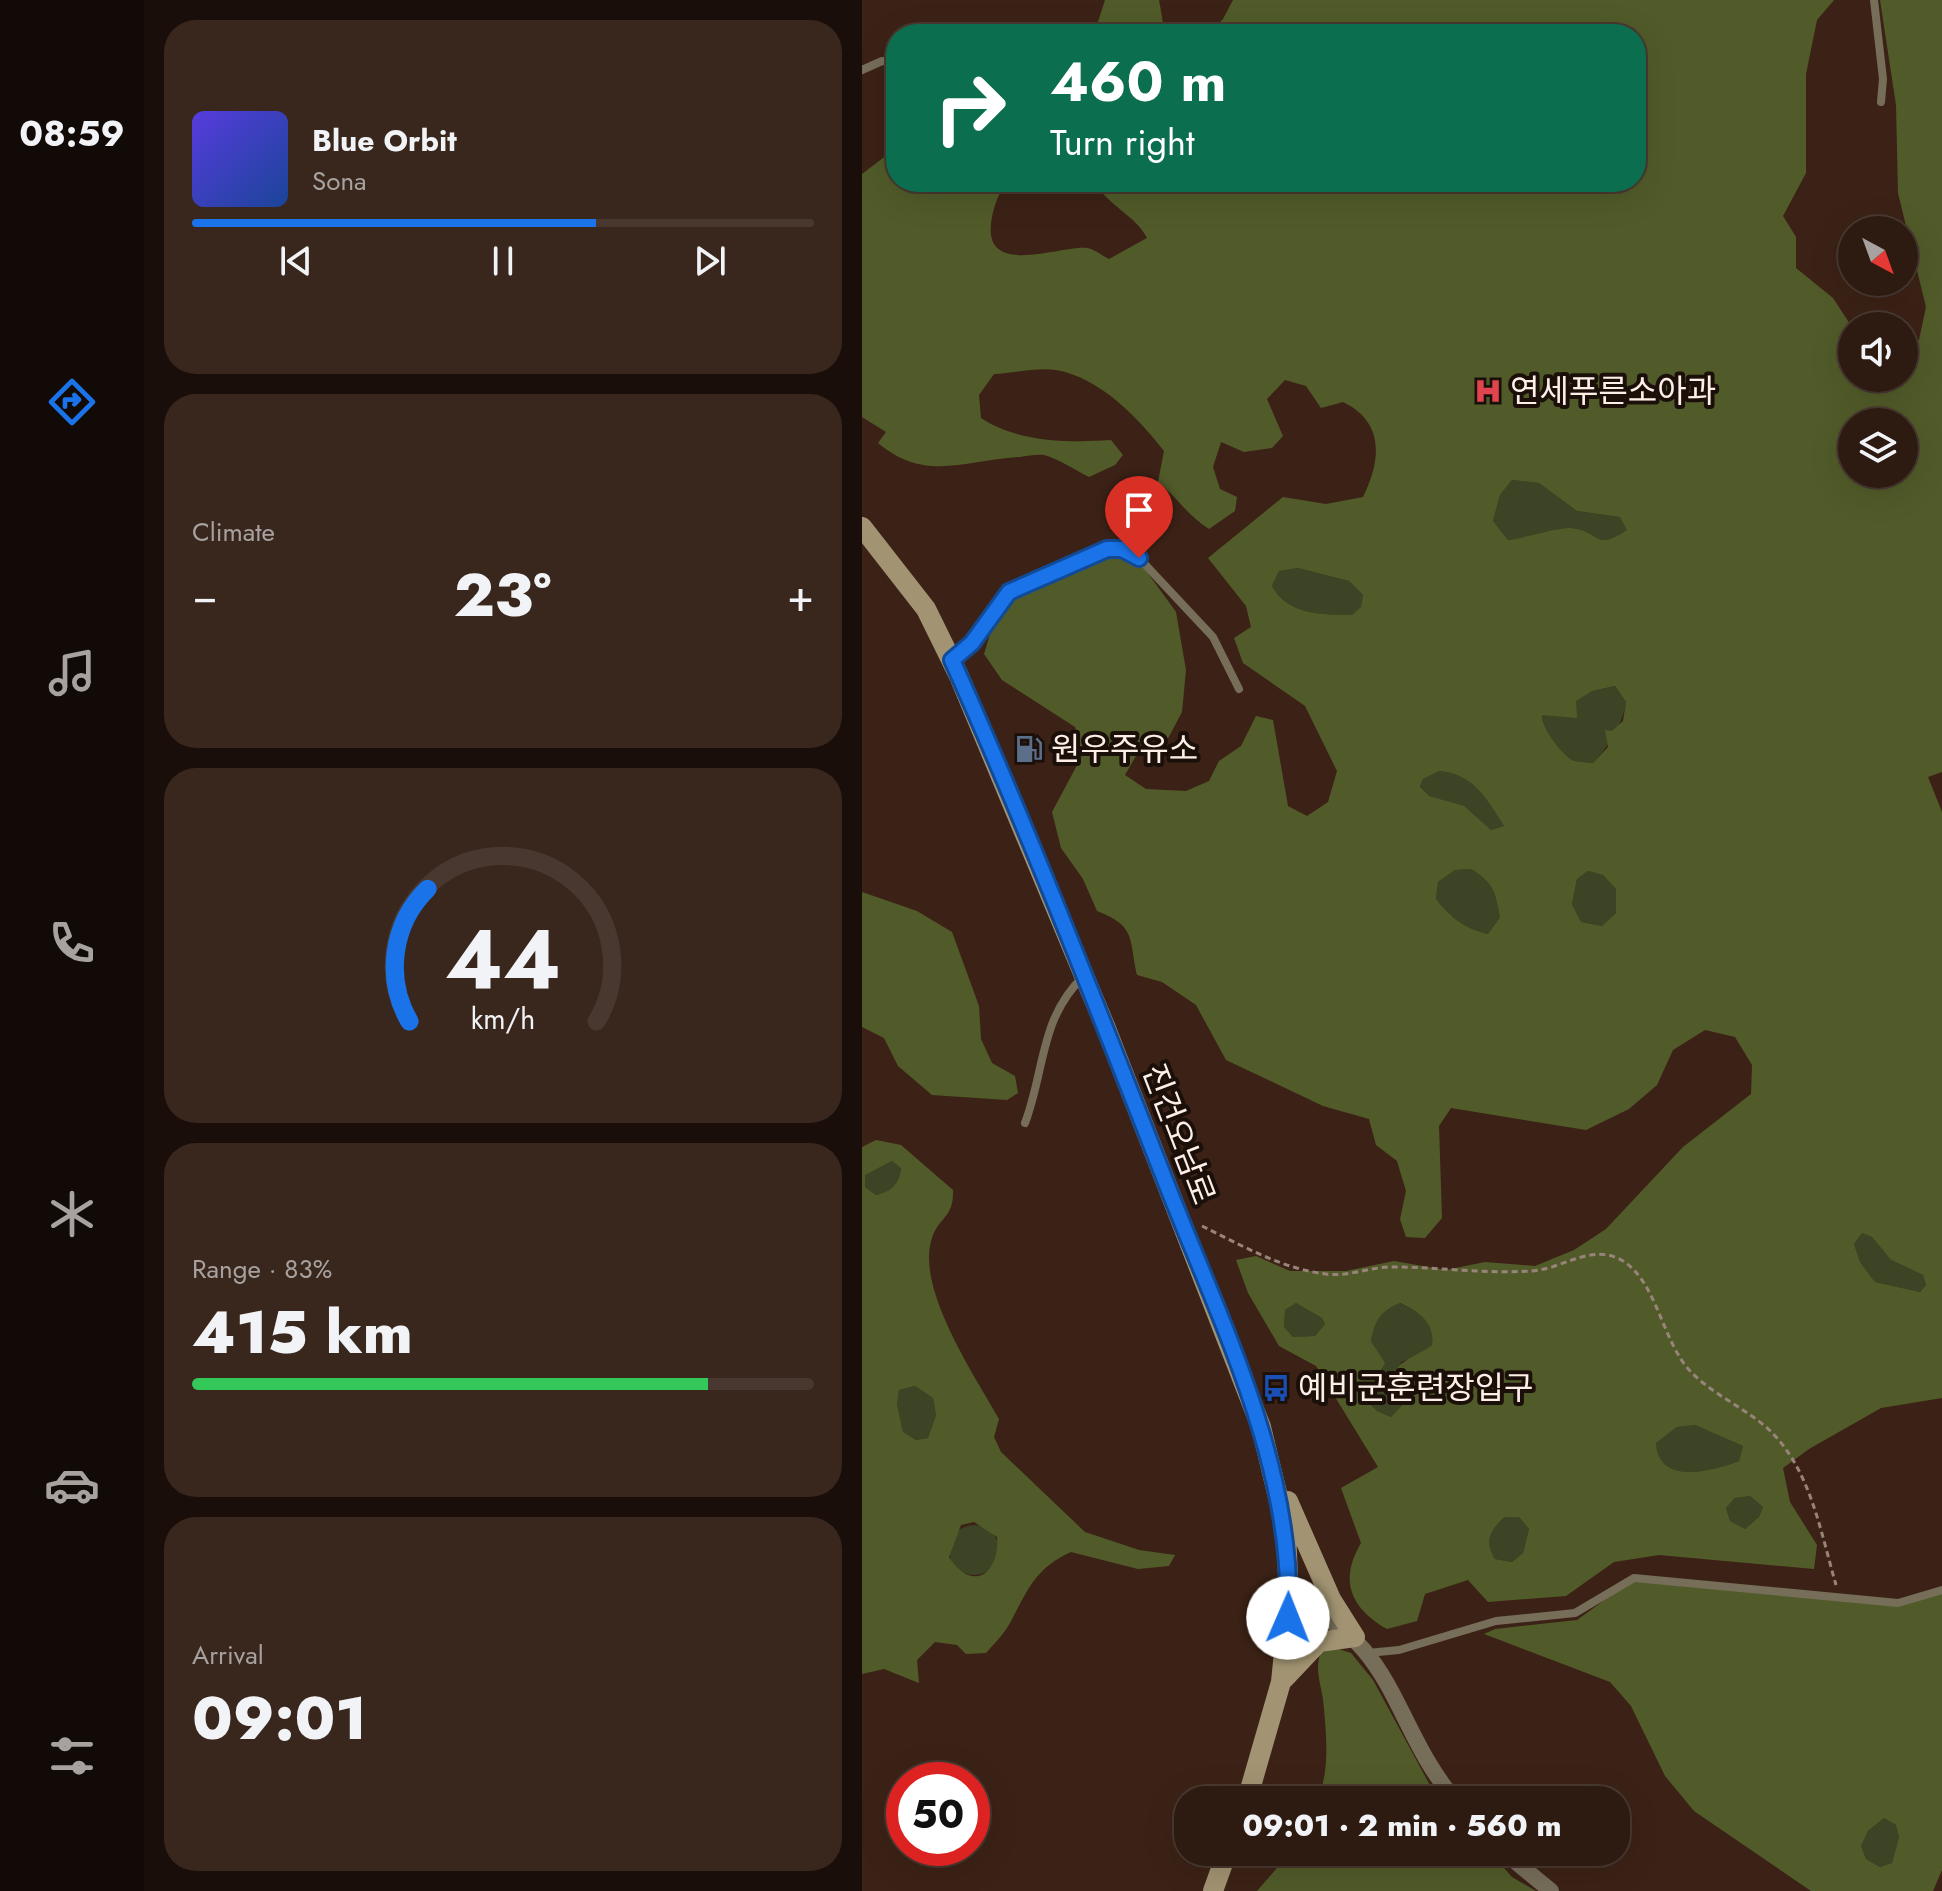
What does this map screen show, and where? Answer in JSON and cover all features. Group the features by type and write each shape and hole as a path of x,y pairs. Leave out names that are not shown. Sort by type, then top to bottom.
{"main road":[{"name":"진건오남로","path":"862,527 918,596 952,660 1084,975 1261,1427 1286,1530 1289,1602 1281,1682 1251,1786"},
{"path":"1273,1468 1331,1599 1361,1645"},
{"path":"1281,1682 1319,1642 1361,1645"},
{"path":"1213,1891 1222,1866"}],"street":[{"path":"1289,1602 1326,1616 1361,1645 1445,1786"},
{"path":"1521,1866 1551,1891"}],"lane":[{"path":"1874,0 1883,79 1881,102"},
{"path":"862,70 886,61"},
{"path":"952,660 972,643 1009,592 1107,549 1122,549 1139,558 1213,637 1239,689"},
{"path":"1025,1123 1037,1090 1051,1019 1066,993 1084,975"},
{"path":"1361,1645 1399,1650 1496,1621 1575,1613 1634,1578 1898,1603 1942,1590"}],"path":[{"path":"1178,1213 1254,1251 1327,1274 1356,1274 1387,1267 1532,1271 1602,1252 1620,1259 1633,1268 1647,1288 1676,1355 1712,1391 1764,1426 1798,1466 1840,1597"}],"green space":[{"path":"1105,0 1159,0 1163,24 1097,24"},
{"path":"1233,0 1834,0 1817,20 1806,74 1806,173 1783,216 1796,237 1796,268 1833,298 1842,312 1838,312 1838,392 1918,392 1918,341 1926,307 1918,274 1918,216 1904,216 1898,193 1896,105 1880,0 1942,0 1942,772 1928,777 1942,812 1942,1398 1881,1408 1809,1449 1783,1468 1790,1502 1817,1545 1814,1569 1659,1555 1614,1562 1566,1596 1488,1602 1468,1580 1425,1594 1417,1621 1387,1629 1364,1612 1352,1592 1351,1569 1361,1543 1341,1488 1378,1467 1316,1366 1279,1346 1248,1293 1236,1260 1256,1256 1290,1271 1346,1271 1394,1261 1446,1270 1485,1262 1535,1266 1574,1250 1606,1229 1683,1147 1751,1094 1752,1065 1735,1037 1705,1030 1673,1050 1657,1085 1629,1109 1586,1130 1451,1108 1439,1126 1442,1218 1425,1238 1406,1237 1400,1219 1406,1191 1397,1161 1376,1145 1369,1119 1323,1106 1226,1060 1196,1005 1162,982 1137,975 1129,935 1119,922 1097,911 1083,879 1061,848 1052,812 1082,756 1075,727 1002,680 984,654 996,618 1005,604 1032,582 1084,560 1116,551 1142,565 1176,612 1186,670 1182,712 1164,746 1137,754 1125,775 1146,789 1186,791 1209,781 1219,761 1241,746 1256,716 1273,720 1288,806 1307,816 1328,802 1337,771 1305,706 1243,663 1234,638 1251,627 1246,606 1208,558 1283,497 1326,504 1363,497 1376,456 1373,431 1357,410 1343,402 1321,408 1306,386 1285,380 1267,399 1283,436 1272,448 1244,452 1221,442 1213,467 1220,489 1237,497 1235,511 1209,529 1158,482 1164,451 1142,426 1103,390 1072,374 1056,370 994,374 979,395 981,418 1010,432 1043,439 1111,440 1123,455 1115,465 1089,477 1041,455 930,466 896,455 878,443 886,432 862,417 862,174 886,156 886,192 1001,192 994,207 991,235 996,246 1005,253 1033,255 1087,248 1109,259 1147,238 1136,223 1101,192 1646,192 1646,24 1218,24","holes":["1512,480 1539,483 1577,511 1620,517 1627,530 1603,540 1571,528 1508,540 1493,521 1500,495","1298,568 1349,581 1363,595 1361,607 1352,615 1330,615 1297,608 1279,596 1272,586 1279,571","1615,686 1626,702 1623,721 1612,731 1605,730 1608,747 1593,763 1574,761 1557,746 1542,715 1577,718 1576,701 1592,691","1439,771 1470,782 1504,826 1491,830 1464,806 1429,796 1420,786 1423,779","1471,869 1485,879 1495,895 1500,917 1488,934 1459,921 1436,899 1438,882 1455,870","1588,871 1603,875 1616,889 1616,913 1602,926 1581,922 1572,904 1577,879","1862,1233 1872,1237 1891,1260 1923,1275 1926,1285 1920,1292 1875,1282 1860,1262 1854,1244","1296,1303 1322,1318 1325,1324 1315,1336 1293,1337 1284,1327 1285,1310","1400,1303 1419,1314 1428,1324 1432,1345 1394,1372 1404,1384 1403,1404 1391,1417 1377,1411 1368,1402 1370,1389 1385,1363 1371,1341 1383,1313","1695,1425 1743,1446 1739,1461 1701,1471 1675,1470 1659,1456 1656,1443 1677,1427","1750,1496 1763,1507 1759,1517 1745,1529 1730,1521 1726,1508 1735,1498","1504,1517 1519,1517 1529,1529 1523,1553 1512,1562 1495,1559 1489,1541 1495,1527"]},
{"path":"1512,480 1539,483 1577,511 1620,517 1628,530 1603,540 1571,528 1508,540 1493,521 1500,495"},
{"path":"1298,568 1349,581 1363,595 1361,607 1352,615 1330,615 1287,603 1272,586 1279,571"},
{"path":"1615,686 1626,702 1614,735 1593,763 1572,760 1552,739 1542,714 1592,691"},
{"path":"1439,771 1471,782 1504,826 1491,830 1464,807 1429,796 1420,785 1423,779"},
{"path":"1471,869 1489,884 1497,901 1500,917 1488,934 1459,921 1436,899 1438,882 1455,870"},
{"path":"1588,871 1603,875 1616,889 1616,913 1602,926 1581,922 1572,904 1577,879"},
{"path":"862,892 917,911 952,932 979,1006 981,1039 992,1063 1015,1076 1018,1093 1007,1100 932,1095 898,1066 884,1038 862,1027"},
{"path":"876,1140 901,1145 953,1190 949,1212 932,1238 929,1258 932,1281 950,1331 999,1419 994,1437 1001,1452 1085,1532 1139,1550 1175,1555 1169,1566 1138,1569 1071,1552 1040,1573 1008,1627 986,1653 966,1654 957,1645 935,1642 917,1660 919,1683 884,1669 862,1674 862,1147","holes":["892,1161 901,1168 896,1183 876,1195 865,1187 865,1175","915,1386 933,1398 936,1415 928,1438 916,1440 903,1432 897,1404 899,1390","974,1522 997,1537 994,1561 983,1574 967,1574 949,1557 961,1525"]},
{"path":"892,1161 901,1167 898,1178 890,1189 876,1195 865,1187 864,1175"},
{"path":"1862,1233 1872,1237 1891,1260 1923,1275 1926,1285 1920,1292 1875,1282 1860,1262 1854,1244"},
{"path":"1296,1303 1322,1318 1325,1324 1315,1336 1293,1337 1284,1327 1285,1310"},
{"path":"1399,1303 1413,1310 1428,1324 1432,1345 1419,1356 1401,1362 1403,1404 1391,1417 1377,1411 1368,1402 1379,1364 1371,1341 1379,1318"},
{"path":"915,1386 933,1398 936,1415 928,1438 916,1440 903,1432 897,1404 899,1390"},
{"path":"1695,1425 1743,1446 1739,1461 1714,1469 1687,1472 1665,1465 1656,1443 1677,1427"},
{"path":"1750,1496 1763,1507 1759,1517 1745,1529 1730,1521 1726,1508 1735,1498"},
{"path":"1504,1516 1519,1517 1529,1529 1523,1553 1512,1562 1495,1559 1490,1547 1492,1531"},
{"path":"964,1526 984,1526 998,1540 998,1560 984,1574 964,1574 950,1560 950,1540"},
{"path":"1631,1581 1885,1603 1942,1590 1942,1870 1933,1891 1811,1891 1694,1811 1665,1776 1631,1706 1610,1682 1484,1634 1495,1629 1577,1620","holes":["1884,1818 1896,1825 1899,1837 1892,1863 1880,1867 1866,1859 1861,1846 1868,1831"]},
{"path":"1332,1647 1351,1653 1373,1680 1430,1786 1322,1786 1326,1750 1318,1674 1322,1649"},
{"path":"1884,1818 1896,1825 1899,1837 1892,1863 1880,1867 1866,1859 1861,1846 1868,1831"},
{"path":"1279,1866 1502,1866 1512,1877 1536,1891 1257,1891"}],"place":[{"name":"연세푸른소아과","path":"1488,391"},
{"name":"원우주유소","path":"1029,749"},
{"name":"예비군훈련장입구","path":"1276,1388"}],"route":[{"path":"1139,558 1122,549 1107,549 1009,592 972,643 952,660 1105,1026 1261,1427 1286,1530 1288,1618"}]}
